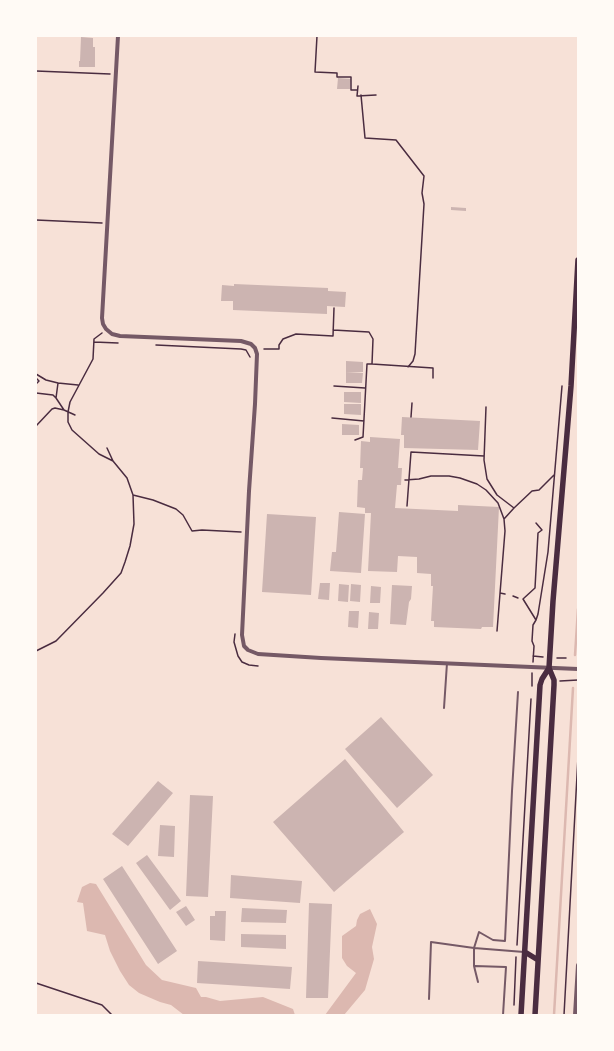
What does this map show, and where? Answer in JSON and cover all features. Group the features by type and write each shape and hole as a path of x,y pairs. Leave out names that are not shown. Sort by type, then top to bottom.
{"main road":[{"path":"535,1015 554,685 554,680 549,668 553,601 571,386 578,260"},
{"path":"521,1015 540,685 549,668"},
{"path":"525,952 538,960"}],"street":[{"path":"118,36 102,318 106,329 112,334 120,336 246,342 255,348 257,354 242,635 244,646 248,650 258,654 578,669"},
{"path":"575,1015 578,965"}],"lane":[{"path":"444,708 447,664"},
{"path":"478,982 474,966 474,948 479,932 493,940 505,941 518,692"},
{"path":"429,999 431,942 474,948 525,952"},
{"path":"474,966 506,967 503,1015"}],"path":[{"path":"317,36 315,72 337,73 337,77 352,77 351,90 357,90"},
{"path":"36,71 116,75"},
{"path":"358,86 357,96 376,95"},
{"path":"361,95 365,138 396,140 424,176 422,193 424,204 415,347 413,361 408,367"},
{"path":"36,220 108,223"},
{"path":"264,349 279,349 279,345 283,339 296,334 333,336 334,308"},
{"path":"106,329 94,339 93,359 70,402 68,422 72,430 99,454 113,461"},
{"path":"333,330 369,332 373,339 372,364"},
{"path":"94,342 119,343"},
{"path":"154,345 246,350 251,360"},
{"path":"355,440 363,437 367,364 434,368 433,378"},
{"path":"36,374 46,380 79,385"},
{"path":"36,378 39,381 36,384"},
{"path":"56,398 58,383"},
{"path":"334,386 365,388"},
{"path":"533,656 533,625 536,620 548,552 562,386"},
{"path":"36,393 53,395 64,410"},
{"path":"411,417 412,403"},
{"path":"486,407 484,456 487,479 492,489 514,508"},
{"path":"36,426 52,409 55,408 75,415"},
{"path":"332,418 364,421"},
{"path":"36,651 56,641 103,593 120,573 130,546 134,524 133,495 127,478 113,461 107,448"},
{"path":"407,506 411,452 484,456"},
{"path":"504,518 532,491 539,490 554,475"},
{"path":"406,480 431,476 449,476 460,478 477,484 488,492 498,503 504,518 506,531 497,631"},
{"path":"488,492 492,489"},
{"path":"133,495 153,500 176,509 183,515 192,531 202,530 241,532"},
{"path":"498,503 502,499"},
{"path":"536,523 542,530 538,533 535,588 523,599 536,620"},
{"path":"500,593 505,594"},
{"path":"513,596 518,598"},
{"path":"235,634 235,650 242,662 249,665 258,666"},
{"path":"532,678 532,686"},
{"path":"565,680 578,680"},
{"path":"517,942 532,693"},
{"path":"564,1015 578,756"},
{"path":"513,1008 516,958"},
{"path":"36,983 102,1005 112,1015"}],"shaded area":[{"path":"90,883 96,884 146,965 162,980 196,988 201,997 220,1001 263,997 293,1009 295,1015 184,1015 171,1005 139,993 129,985 120,971 110,951 105,935 87,931 83,903 77,902 82,887"},
{"path":"370,909 377,924 372,947 374,959 365,990 344,1015 325,1015 356,973 347,966 342,958 342,936 356,926 360,914"}],"building":[{"path":"81,37 93,38 93,47 95,47 95,67 79,67"},
{"path":"338,78 351,79 350,89 337,89"},
{"path":"451,207 466,208 466,211 451,210"},
{"path":"234,284 328,288 328,291 346,292 345,307 327,306 327,314 233,310 233,301 221,301 222,285 234,286"},
{"path":"346,361 363,362 363,372 346,372"},
{"path":"346,372 363,373 362,383 346,383"},
{"path":"344,392 361,392 361,403 344,402"},
{"path":"344,404 361,404 361,415 344,414"},
{"path":"402,417 480,421 478,450 404,448 404,435 401,435"},
{"path":"342,424 359,425 359,435 342,435"},
{"path":"370,437 400,439 398,468 402,468 401,485 397,485 395,508 458,511 458,505 499,507 493,627 482,627 481,629 434,627 434,621 431,621 433,586 431,586 431,574 417,573 417,557 398,556 397,572 368,571 371,513 365,513 365,508 357,507 358,480 362,480 363,468 360,468 361,441 370,442"},
{"path":"339,512 365,514 361,573 330,571 332,552 336,552"},
{"path":"267,514 316,517 311,595 262,592"},
{"path":"320,583 330,583 329,600 318,599"},
{"path":"339,584 349,585 348,602 338,601"},
{"path":"351,584 361,585 360,602 350,601"},
{"path":"392,585 412,586 406,625 390,624"},
{"path":"371,586 381,587 380,603 370,603"},
{"path":"349,611 359,611 358,628 348,627"},
{"path":"369,612 379,613 378,629 368,629"},
{"path":"381,717 433,775 397,808 345,749"},
{"path":"345,759 404,832 334,892 273,822"},
{"path":"158,781 173,793 128,846 112,834"},
{"path":"190,795 213,796 208,897 186,896"},
{"path":"160,825 175,826 174,857 158,856"},
{"path":"147,855 181,901 170,910 136,863"},
{"path":"122,866 177,951 158,964 103,879"},
{"path":"231,875 302,881 300,903 230,898"},
{"path":"309,903 332,904 328,998 306,998"},
{"path":"186,906 195,920 186,926 176,912"},
{"path":"242,908 287,910 286,923 241,922"},
{"path":"215,911 226,911 225,941 210,940 210,916 215,916"},
{"path":"241,934 286,935 286,949 241,947"},
{"path":"198,961 292,967 290,989 197,983"}],"waterway":[{"path":"575,655 578,609"},
{"path":"554,1015 573,688"}]}
